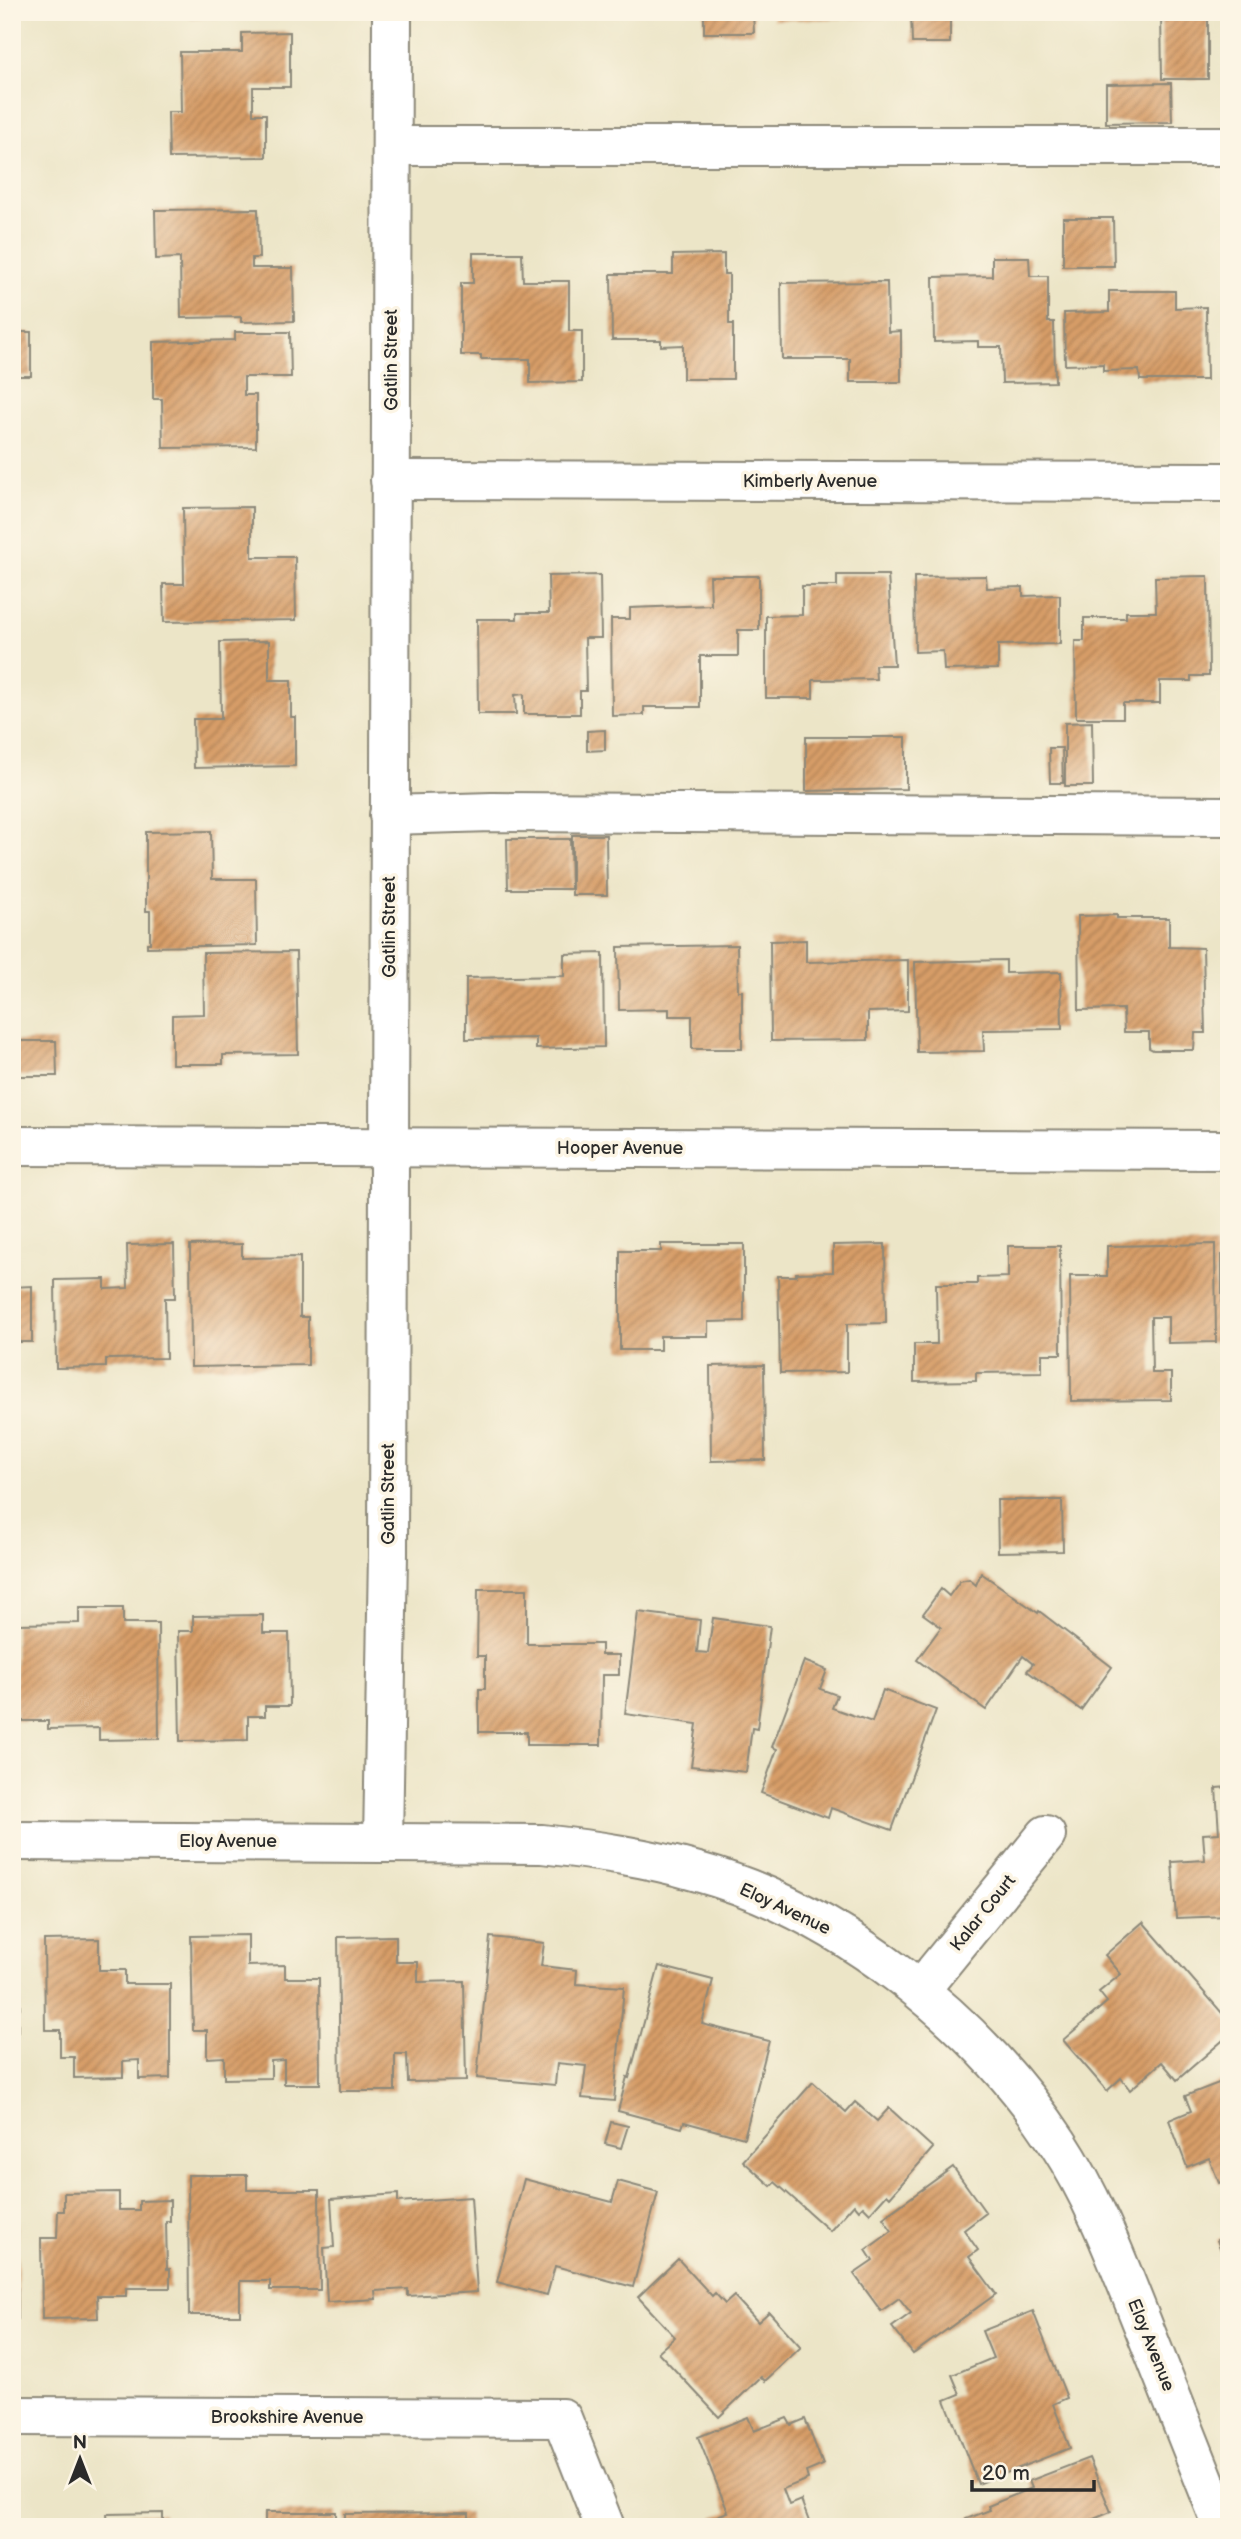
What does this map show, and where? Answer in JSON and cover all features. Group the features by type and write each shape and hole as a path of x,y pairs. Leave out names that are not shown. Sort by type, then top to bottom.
{"street":[{"name":"Gatlin Street","path":"383,1842 388,1554 392,12"},
{"path":"391,146 1229,146"},
{"name":"Kimberly Avenue","path":"390,480 1229,482"},
{"path":"389,815 492,812 1229,816"},
{"name":"Hooper Avenue","path":"12,1146 1229,1150"},
{"name":"Kalar Court","path":"920,1990 1046,1835"},
{"name":"Eloy Avenue","path":"12,1841 542,1844 622,1853 700,1872 765,1896 846,1938 920,1990 946,2013 1003,2070 1058,2144 1102,2224 1217,2477 1223,2527"},
{"name":"Brookshire Avenue","path":"12,2416 562,2418 605,2527"}],"building":[{"path":"189,12 285,12 285,17 189,18"},
{"path":"704,12 753,12 754,33 704,33"},
{"path":"773,12 888,12 888,18 773,20"},
{"path":"911,12 950,12 950,43 912,43"},
{"path":"1161,12 1208,12 1208,79 1162,79"},
{"path":"290,32 290,87 253,87 253,114 266,114 266,157 169,158 168,112 181,112 180,52 242,52 242,33"},
{"path":"1171,83 1172,122 1106,123 1106,84"},
{"path":"258,209 259,258 252,258 252,268 293,268 294,321 241,322 241,317 181,318 180,258 156,259 155,210"},
{"path":"1063,218 1113,218 1114,266 1063,266"},
{"path":"473,253 522,253 523,281 569,281 569,331 582,331 582,382 530,383 530,359 481,359 481,355 461,355 461,283 473,283"},
{"path":"724,254 724,274 729,274 729,324 733,324 733,379 683,379 683,345 661,346 661,340 612,340 611,274 673,274 673,255"},
{"path":"992,257 1029,257 1030,276 1048,276 1048,322 1054,322 1055,382 1002,383 1001,347 978,347 978,341 934,342 933,277 992,276"},
{"path":"887,282 888,332 901,331 901,382 850,382 850,359 782,359 781,283"},
{"path":"1109,291 1175,291 1175,308 1206,307 1207,380 1140,380 1139,370 1103,371 1103,364 1065,365 1064,313 1109,312"},
{"path":"12,332 31,332 31,376 12,376"},
{"path":"235,332 290,332 291,377 244,377 244,395 256,395 256,447 163,448 162,399 153,399 153,342 235,340"},
{"path":"252,507 252,557 295,557 296,620 164,622 163,584 184,584 183,508"},
{"path":"600,575 601,638 585,638 586,691 580,691 580,714 524,714 524,694 515,695 516,714 478,714 477,619 517,619 517,613 549,613 548,576"},
{"path":"837,575 888,575 894,665 875,665 876,679 813,680 813,698 766,698 766,616 802,615 802,586 837,586"},
{"path":"710,576 759,576 759,630 738,630 738,656 700,656 700,707 644,707 644,715 612,716 611,619 630,619 630,608 711,605"},
{"path":"986,576 987,588 1023,587 1023,596 1060,595 1060,644 998,645 998,669 944,670 943,651 915,652 914,577"},
{"path":"1208,576 1209,676 1191,676 1191,681 1160,681 1160,703 1123,703 1123,718 1076,718 1075,641 1084,641 1084,618 1126,618 1126,612 1156,612 1155,577"},
{"path":"269,641 269,680 291,680 291,717 295,717 295,766 194,768 193,719 221,719 220,642"},
{"path":"1092,722 1093,786 1065,786 1065,723"},
{"path":"605,730 605,750 587,751 587,731"},
{"path":"806,737 906,737 906,789 806,791"},
{"path":"1049,748 1062,748 1063,783 1050,783"},
{"path":"211,831 212,879 256,879 257,945 147,947 147,943 150,943 150,911 146,911 146,832"},
{"path":"572,835 606,835 607,895 572,895"},
{"path":"507,839 570,839 571,889 508,889"},
{"path":"1117,915 1117,918 1169,918 1169,947 1203,948 1205,1033 1195,1033 1194,1050 1149,1048 1149,1032 1124,1032 1123,1009 1079,1010 1078,916"},
{"path":"806,940 806,962 908,960 908,1011 868,1012 868,1040 771,1041 770,941"},
{"path":"737,945 738,991 742,991 742,1049 692,1049 692,1016 669,1016 669,1009 619,1010 618,947"},
{"path":"296,952 298,1054 223,1055 223,1064 172,1064 172,1015 204,1014 203,953"},
{"path":"603,953 604,1047 536,1049 536,1038 466,1039 466,978 564,976 564,954"},
{"path":"1006,960 1006,973 1061,972 1062,1029 983,1030 984,1051 917,1052 915,962"},
{"path":"12,1041 56,1041 57,1076 12,1076"},
{"path":"174,1244 175,1298 165,1298 166,1358 106,1359 106,1367 56,1368 55,1280 105,1279 105,1289 128,1288 127,1245"},
{"path":"242,1244 242,1258 300,1257 300,1317 308,1317 308,1365 191,1367 190,1245"},
{"path":"661,1244 744,1244 744,1321 708,1322 708,1336 660,1336 660,1350 620,1350 620,1251 661,1251"},
{"path":"885,1244 886,1323 847,1324 847,1372 780,1373 778,1276 833,1272 833,1245"},
{"path":"1215,1244 1216,1342 1168,1343 1168,1317 1151,1317 1152,1373 1171,1373 1171,1400 1071,1401 1070,1276 1107,1276 1107,1246"},
{"path":"1008,1246 1060,1246 1061,1354 1042,1354 1042,1372 976,1373 976,1381 914,1382 914,1344 937,1344 936,1284 977,1284 977,1278 1008,1277"},
{"path":"1222,1255 1229,1255 1229,1305 1222,1305"},
{"path":"32,1286 32,1342 12,1342 12,1287"},
{"path":"764,1365 765,1460 711,1461 710,1366"},
{"path":"997,1500 1062,1500 1063,1551 998,1552"},
{"path":"981,1573 1038,1613 1039,1611 1112,1667 1081,1710 1027,1671 1033,1664 1023,1656 986,1710 917,1660 941,1627 923,1614 941,1589 949,1596 960,1581 969,1579 976,1585"},
{"path":"478,1589 527,1589 527,1644 601,1644 601,1655 619,1655 619,1675 602,1675 601,1745 527,1745 527,1732 479,1732 479,1689 485,1689 485,1656 477,1656"},
{"path":"79,1608 123,1608 123,1623 158,1623 159,1739 99,1740 99,1728 48,1729 48,1721 16,1721 15,1624 79,1623"},
{"path":"638,1612 700,1620 697,1652 708,1653 713,1618 770,1626 757,1729 752,1728 746,1772 691,1766 697,1724 625,1714"},
{"path":"263,1615 263,1633 289,1633 290,1706 265,1706 265,1716 248,1716 248,1740 180,1741 178,1631 193,1631 193,1616"},
{"path":"804,1661 827,1670 820,1689 837,1695 832,1708 872,1722 883,1690 936,1710 892,1830 831,1808 828,1818 761,1793 777,1749 772,1747"},
{"path":"1229,1787 1229,1916 1176,1918 1172,1862 1205,1860 1203,1834 1219,1833 1216,1788"},
{"path":"1143,1922 1229,2021 1229,2035 1177,2080 1162,2062 1130,2090 1121,2078 1107,2091 1063,2040 1107,2002 1099,1992 1121,1974 1105,1955"},
{"path":"248,1935 248,1966 285,1965 285,1978 319,1978 320,2084 284,2084 284,2060 271,2061 271,2078 224,2079 224,2057 207,2058 207,2030 193,2030 191,1936"},
{"path":"396,1936 396,1962 418,1962 418,1982 464,1981 466,2081 408,2082 407,2054 395,2054 395,2091 340,2091 338,1937"},
{"path":"490,1937 544,1943 541,1966 577,1970 576,1984 624,1987 614,2101 582,2098 586,2066 557,2063 555,2085 477,2078"},
{"path":"99,1939 99,1970 125,1970 125,1984 170,1984 170,2078 139,2079 139,2060 123,2061 123,2077 74,2078 74,2057 60,2057 60,2030 45,2030 44,1940"},
{"path":"12,1952 18,1952 18,2032 12,2032"},
{"path":"659,1966 713,1980 702,2024 769,2041 744,2138 684,2122 682,2128 618,2111"},
{"path":"1229,2079 1229,2179 1219,2183 1209,2158 1187,2167 1169,2120 1191,2111 1185,2096"},
{"path":"813,2082 846,2112 855,2102 877,2121 889,2108 933,2148 890,2197 887,2194 870,2213 863,2206 859,2210 854,2204 830,2231 775,2182 771,2186 743,2161"},
{"path":"611,2122 628,2126 621,2148 605,2144"},
{"path":"953,2167 986,2213 964,2230 978,2250 969,2257 996,2294 913,2354 892,2327 911,2313 899,2298 881,2311 854,2274 873,2261 866,2250 892,2231 883,2218"},
{"path":"188,2175 247,2175 247,2190 319,2190 320,2290 270,2290 270,2281 240,2281 240,2315 189,2315"},
{"path":"524,2179 612,2202 618,2181 658,2192 633,2287 555,2266 547,2295 497,2282"},
{"path":"119,2192 119,2210 139,2210 139,2201 170,2200 170,2221 166,2221 170,2288 126,2288 126,2296 97,2296 98,2318 42,2319 41,2238 57,2238 58,2211 64,2211 64,2193"},
{"path":"398,2194 398,2202 471,2197 477,2292 408,2296 408,2289 375,2291 376,2299 327,2302 324,2248 334,2247 331,2199"},
{"path":"12,2216 17,2216 18,2319 12,2319"},
{"path":"1229,2235 1229,2271 1217,2240"},
{"path":"678,2259 712,2296 715,2293 725,2304 734,2296 758,2322 769,2312 801,2347 765,2381 761,2377 719,2417 658,2352 675,2337 638,2297"},
{"path":"1033,2311 1067,2398 1053,2404 1070,2448 978,2484 945,2400 960,2394 952,2375 993,2358 982,2331"},
{"path":"748,2417 754,2431 787,2418 791,2425 805,2419 823,2465 806,2472 808,2479 783,2489 789,2505 801,2500 811,2527 718,2527 714,2517 728,2512 698,2437"},
{"path":"1089,2458 1111,2512 1086,2522 1088,2527 969,2527 966,2519 990,2510 988,2506 1032,2488 1029,2481"},
{"path":"265,2512 336,2512 336,2527 265,2527"},
{"path":"163,2513 163,2527 108,2527 107,2514"},
{"path":"469,2513 469,2527 345,2527 345,2514"}]}
